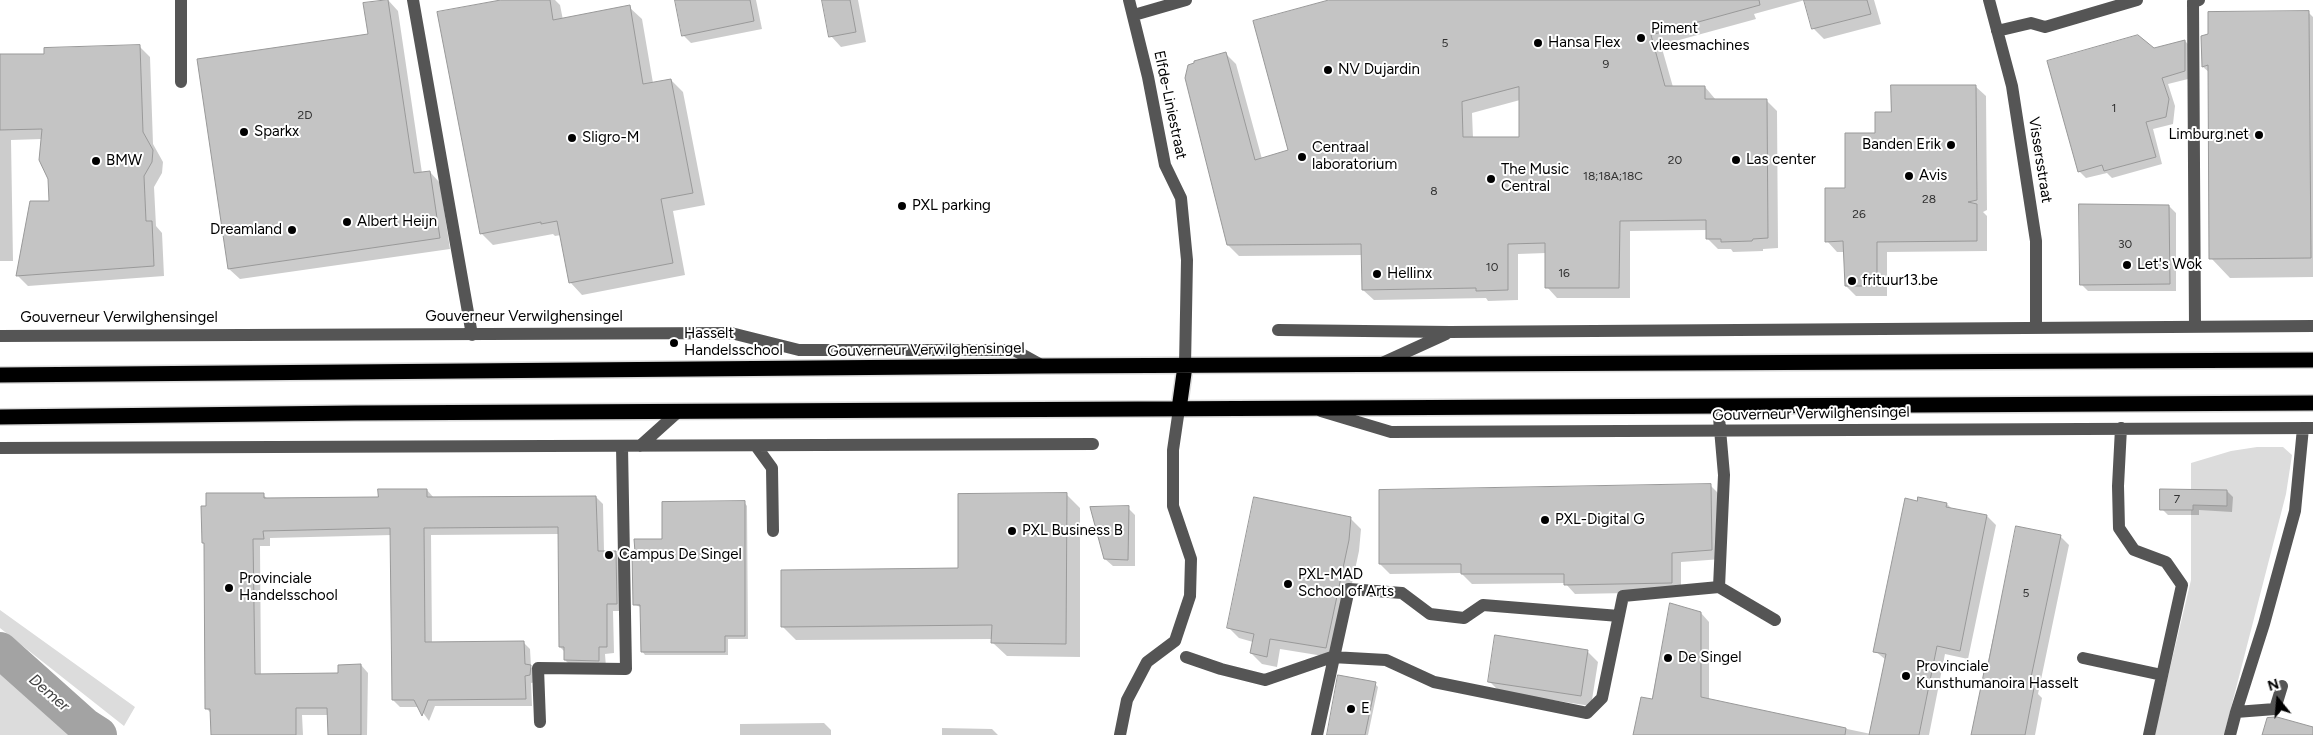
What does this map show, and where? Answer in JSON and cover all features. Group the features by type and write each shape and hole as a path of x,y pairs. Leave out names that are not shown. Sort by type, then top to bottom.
{"highway":[{"name":"Gouverneur Verwilghensingel","path":"0,375 1043,366 1375,366 2313,360"},
{"path":"1179,410 1185,366"},
{"name":"Gouverneur Verwilghensingel","path":"0,417 2313,403"}],"street":[{"path":"181,0 181,82"},
{"path":"413,0 472,335"},
{"name":"Elfde-Liniestraat","path":"1129,0 1165,166 1181,198 1187,260 1185,366"},
{"path":"1134,16 1186,0"},
{"name":"Vissersstraat","path":"1989,0 2012,86 2036,241 2036,327"},
{"path":"1997,31 2030,23 2045,27 2137,0"},
{"path":"2195,327 2194,2 2199,0"},
{"name":"Gouverneur Verwilghensingel","path":"1278,330 1450,332 2313,326"},
{"name":"Gouverneur Verwilghensingel","path":"1375,366 1450,332"},
{"name":"Gouverneur Verwilghensingel","path":"0,336 731,333 799,350 1014,350 1043,366"},
{"path":"1718,406 1724,475 1719,587"},
{"name":"Gouverneur Verwilghensingel","path":"1314,408 1391,432 2308,428"},
{"path":"1120,735 1128,700 1135,685 1147,662 1175,641 1190,596 1190,559 1173,506 1173,450 1179,410"},
{"path":"640,446 678,412"},
{"path":"2121,428 2118,486 2119,528 2134,550 2166,562 2182,585 2149,735"},
{"path":"2230,735 2264,624 2295,512 2308,428"},
{"path":"0,448 1092,444"},
{"path":"540,722 538,668 626,669 622,446"},
{"path":"756,446 772,468 773,531"},
{"path":"1186,657 1220,669 1265,680 1332,657 1386,660 1434,682 1587,712 1602,698 1623,596 1719,587 1775,620"},
{"path":"1317,735 1332,657 1349,589 1402,593 1430,614 1464,618 1482,605 1619,616"},
{"path":"2083,658 2162,676"},
{"path":"2236,712 2275,709 2282,686"}],"shaded area":[{"path":"2257,447 2283,447 2292,455 2286,494 2224,735 2154,735 2191,580 2191,463 2231,451"},
{"path":"0,610 135,707 124,726 0,628"},
{"path":"0,662 90,735 0,735"}],"building":[{"path":"388,0 414,173 430,171 440,238 228,269 197,59 368,34 363,3"},
{"name":"Sligro-M","path":"501,0 550,0 553,20 630,5 643,84 671,79 693,193 661,199 673,263 569,283 557,221 541,224 541,222 480,234 437,12"},
{"path":"675,0 750,0 754,21 682,36"},
{"path":"822,0 850,0 856,32 829,37"},
{"path":"1329,0 1759,0 1760,5 1651,35 1665,86 1705,86 1705,99 1767,99 1768,238 1753,239 1752,241 1721,242 1721,239 1706,239 1706,220 1620,221 1619,288 1545,288 1545,243 1508,244 1508,290 1476,291 1476,288 1362,290 1361,244 1227,245 1185,78 1188,65 1194,63 1194,61 1226,52 1255,160 1288,150 1253,21","holes":["1519,87 1519,137 1463,137 1462,102"]},
{"path":"1804,0 1867,0 1871,14 1812,29"},
{"name":"Limburg.net","path":"2309,11 2311,258 2209,259 2208,65 2202,67 2201,36 2208,34 2208,12"},
{"path":"2138,35 2154,48 2185,40 2185,71 2162,78 2169,99 2166,117 2146,122 2156,157 2104,171 2102,165 2078,172 2047,61"},
{"name":"BMW","path":"140,45 143,132 153,150 152,162 144,176 146,221 152,221 154,266 16,276 30,201 49,201 48,179 39,160 42,129 0,130 0,54 44,54 44,48"},
{"path":"1891,85 1976,85 1977,200 1968,202 1977,204 1977,241 1877,242 1877,286 1845,286 1843,241 1825,242 1825,188 1845,188 1845,133 1875,133 1875,112 1891,112"},
{"path":"2079,204 2169,205 2170,284 2080,285"},
{"name":"PXL-Digital G","path":"1711,484 1712,550 1672,553 1672,583 1564,585 1564,574 1461,574 1461,564 1379,564 1379,490"},
{"name":"Provinciale Handelsschool","path":"378,489 427,489 427,497 596,496 598,551 616,551 617,604 607,604 607,647 599,647 599,661 564,660 564,647 559,647 558,527 424,528 425,642 524,641 525,664 531,665 530,675 525,676 526,699 428,700 422,716 414,700 392,700 390,528 263,531 264,539 253,539 255,674 338,673 338,665 361,664 361,735 328,735 327,708 296,708 296,735 211,735 210,709 205,709 204,543 202,543 201,506 206,506 206,493 264,493 264,498 378,497"},
{"path":"2160,489 2227,490 2227,506 2193,505 2193,510 2160,510"},
{"name":"PXL Business B","path":"1067,493 1066,644 991,643 992,625 781,627 781,570 958,568 958,494"},
{"name":"PXL-MAD School of Arts","path":"1254,497 1351,517 1349,540 1326,648 1270,639 1267,657 1250,653 1254,634 1227,628"},
{"path":"1918,497 1947,503 1946,507 1987,515 1960,651 1937,646 1919,735 1869,735 1886,654 1873,652 1905,498 1917,501"},
{"path":"745,501 745,636 725,636 725,652 641,652 640,605 633,605 632,552 635,552 634,539 662,539 662,502"},
{"path":"1129,506 1128,560 1104,559 1090,507"},
{"path":"2016,526 2061,535 2029,687 2034,688 2025,735 1971,735 1985,667 1987,668"},
{"name":"Provinciale Kunsthumanoira Hasselt","path":"1670,603 1701,612 1701,697 1846,728 1845,735 1633,735 1641,697 1652,699"},
{"path":"1495,635 1588,650 1581,696 1488,682"},
{"name":"E","path":"1338,675 1376,682 1365,735 1327,735"},
{"path":"2277,717 2313,727 2313,735 2262,735 2267,718"}],"waterway":[{"name":"Demer","path":"0,650 85,726 99,735"}],"place":[{"name":"Piment vleesmachines","path":"1641,38"},
{"name":"Hansa Flex","path":"1538,43"},
{"name":"NV Dujardin","path":"1328,70"},
{"name":"Sparkx","path":"244,132"},
{"name":"Limburg.net","path":"2259,135"},
{"name":"Sligro-M","path":"572,138"},
{"name":"Banden Erik","path":"1951,145"},
{"name":"Centraal laboratorium","path":"1302,157"},
{"name":"Las center","path":"1736,160"},
{"name":"BMW","path":"96,161"},
{"name":"Avis","path":"1909,176"},
{"name":"The Music Central","path":"1491,179"},
{"name":"PXL parking","path":"902,206"},
{"name":"Albert Heijn","path":"347,222"},
{"name":"Dreamland","path":"292,230"},
{"name":"Let's Wok","path":"2127,265"},
{"name":"Hellinx","path":"1377,274"},
{"name":"frituur13.be","path":"1852,281"},
{"name":"Hasselt Handelsschool","path":"674,343"},
{"name":"PXL-Digital G","path":"1545,520"},
{"name":"PXL Business B","path":"1012,531"},
{"name":"Campus De Singel","path":"609,555"},
{"name":"PXL-MAD School of Arts","path":"1288,584"},
{"name":"Provinciale Handelsschool","path":"229,588"},
{"name":"De Singel","path":"1668,658"},
{"name":"Provinciale Kunsthumanoira Hasselt","path":"1906,676"},
{"name":"E","path":"1351,709"}]}
